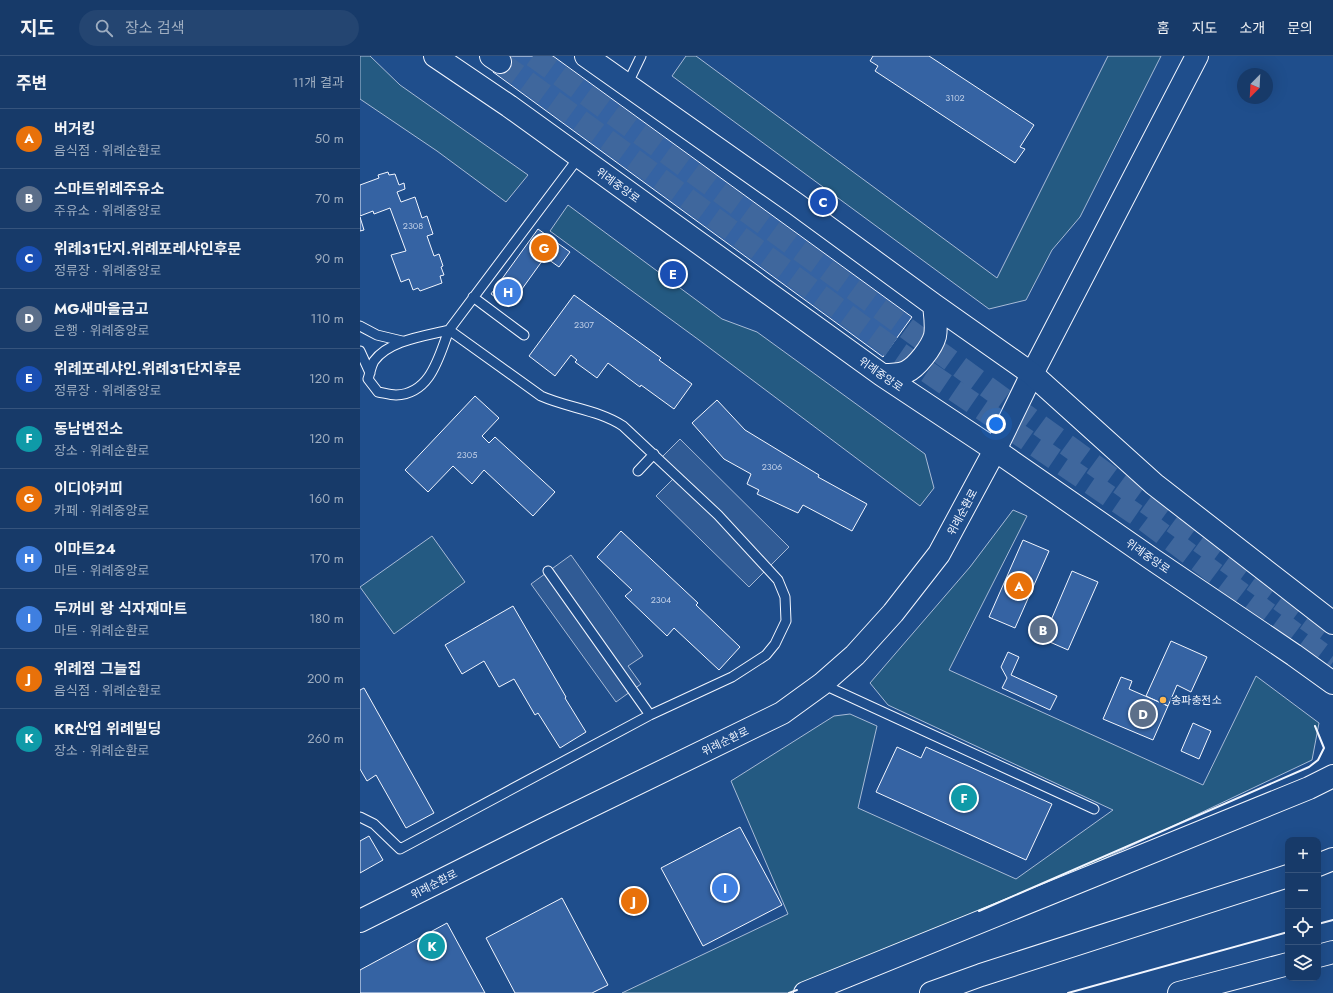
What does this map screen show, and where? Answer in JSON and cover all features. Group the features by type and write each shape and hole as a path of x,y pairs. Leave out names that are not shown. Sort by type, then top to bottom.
{"main road":[{"name":"위례중앙로","path":"435,56 580,157 882,374 1333,683"},
{"path":"586,56 796,204 934,305 1032,374 1154,484 1333,623"},
{"name":"위례순환로","path":"360,921 555,823 782,713 822,684 860,650 893,613 939,554 995,450 1032,374 1197,56"},
{"path":"882,374 893,375 906,372 920,360 934,337 936,325 934,305"},
{"path":"804,993 1309,788 1333,776"},
{"path":"1321,864 1333,859"},
{"path":"931,993 981,975 1285,877"},
{"path":"1321,955 1333,952"},
{"path":"1179,993 1285,965"}],"lane":[{"path":"627,85 641,56"},
{"path":"360,816 374,824 400,849 650,715 732,677 766,655 775,644 786,621 785,597 778,580 718,515 654,454 623,426 611,418 553,402 541,396 449,330 402,341 389,347 374,361 368,379 378,392 395,395 408,394 424,384 436,367 449,330 472,297 580,157"},
{"path":"472,297 524,334"},
{"path":"360,326 377,335 402,341"},
{"path":"360,351 370,373"},
{"path":"638,471 654,454"},
{"path":"548,571 650,715"},
{"path":"822,684 1094,809"}],"shaded area":[{"path":"360,56 370,56 400,85 528,175 506,202 437,151 360,99"},
{"path":"686,56 696,56 997,278 1108,56 1161,56 1080,217 1052,250 1026,300 989,309 672,76"},
{"path":"568,205 722,319 757,332 925,454 934,488 920,506 699,340 550,231"},
{"path":"680,439 789,547 749,587 656,496 673,479 657,462"},
{"path":"1013,510 1027,516 949,670 1203,785 1256,676 1319,723 1312,760 1017,900 797,993 622,993 788,914 731,781 834,716 850,714 877,726 858,808 1016,879 1113,810 888,705 870,683 970,567"},
{"path":"432,536 465,582 394,634 360,587"},
{"path":"571,555 643,656 628,666 641,684 616,702 531,584"}],"building":[{"path":"504,56 553,56 912,317 883,357 493,72"},
{"path":"873,56 929,56 1034,125 1020,147 1025,149 1015,163 875,71 878,66 870,61"},
{"path":"388,172 389,175 395,174 399,185 404,183 405,189 397,192 401,202 415,197 422,218 427,216 433,234 427,236 434,256 439,254 443,266 441,267 444,275 440,276 442,283 420,291 418,288 413,290 409,279 401,282 391,255 406,251 390,208 374,214 373,211 360,216 360,185 379,178 378,175"},
{"path":"360,217 364,230 360,231"},
{"path":"538,229 570,252 559,267 545,257 509,307 491,294"},
{"path":"574,295 661,358 659,360 692,384 674,409 641,385 640,387 608,363 597,378 575,362 577,360 571,355 555,376 529,356"},
{"path":"475,396 499,418 482,436 489,443 495,437 555,492 533,516 484,470 472,484 453,466 428,492 405,470"},
{"path":"717,400 745,430 819,475 818,477 867,504 852,531 803,505 798,513 757,494 759,490 747,484 751,474 724,459 692,423"},
{"path":"621,531 698,603 696,605 740,647 719,670 674,628 667,636 625,596 632,590 597,557"},
{"path":"1023,540 1049,551 1015,628 989,617"},
{"path":"1072,571 1098,582 1068,650 1043,639"},
{"path":"513,606 586,732 560,748 538,713 535,715 514,679 499,687 484,661 462,674 445,645"},
{"path":"1171,641 1207,657 1191,692 1177,685 1168,706 1146,696"},
{"path":"1008,652 1019,657 1011,675 1057,696 1050,710 1002,688 1007,678 1001,667"},
{"path":"1121,677 1132,681 1129,689 1168,706 1153,740 1103,719"},
{"path":"364,688 434,813 406,828 376,775 367,781 360,769 360,690"},
{"path":"1193,723 1211,731 1199,759 1181,751"},
{"path":"897,747 921,758 926,747 1052,804 1026,860 876,792"},
{"path":"740,827 782,905 703,946 661,868"},
{"path":"369,836 383,860 360,873 360,841"},
{"path":"562,898 608,985 592,993 515,993 486,938"},
{"path":"447,923 485,993 360,993 360,970"}],"tunnel":[{"path":"533,56 1333,639"},
{"path":"500,62 891,347 1144,520 1333,662"}],"wall":[{"path":"979,911 1309,767 1318,760 1324,748 1315,726"},
{"path":"1321,923 1333,920"},
{"path":"1068,993 1285,933"},
{"path":"789,993 797,990"}],"place":[{"name":"위례31단지.위례포레샤인후문","path":"823,202"},
{"name":"이디야커피","path":"544,248"},
{"name":"위례포레샤인.위례31단지후문","path":"673,274"},
{"name":"이마트24","path":"508,292"},
{"name":"버거킹","path":"1019,586"},
{"name":"스마트위례주유소","path":"1043,630"},
{"name":"송파충전소","path":"1163,700"},
{"name":"MG새마을금고","path":"1143,714"},
{"name":"동남변전소","path":"964,798"},
{"name":"두꺼비 왕 식자재마트","path":"725,888"},
{"name":"위례점 그늘집","path":"634,901"},
{"name":"KR산업 위례빌딩","path":"432,946"}]}
